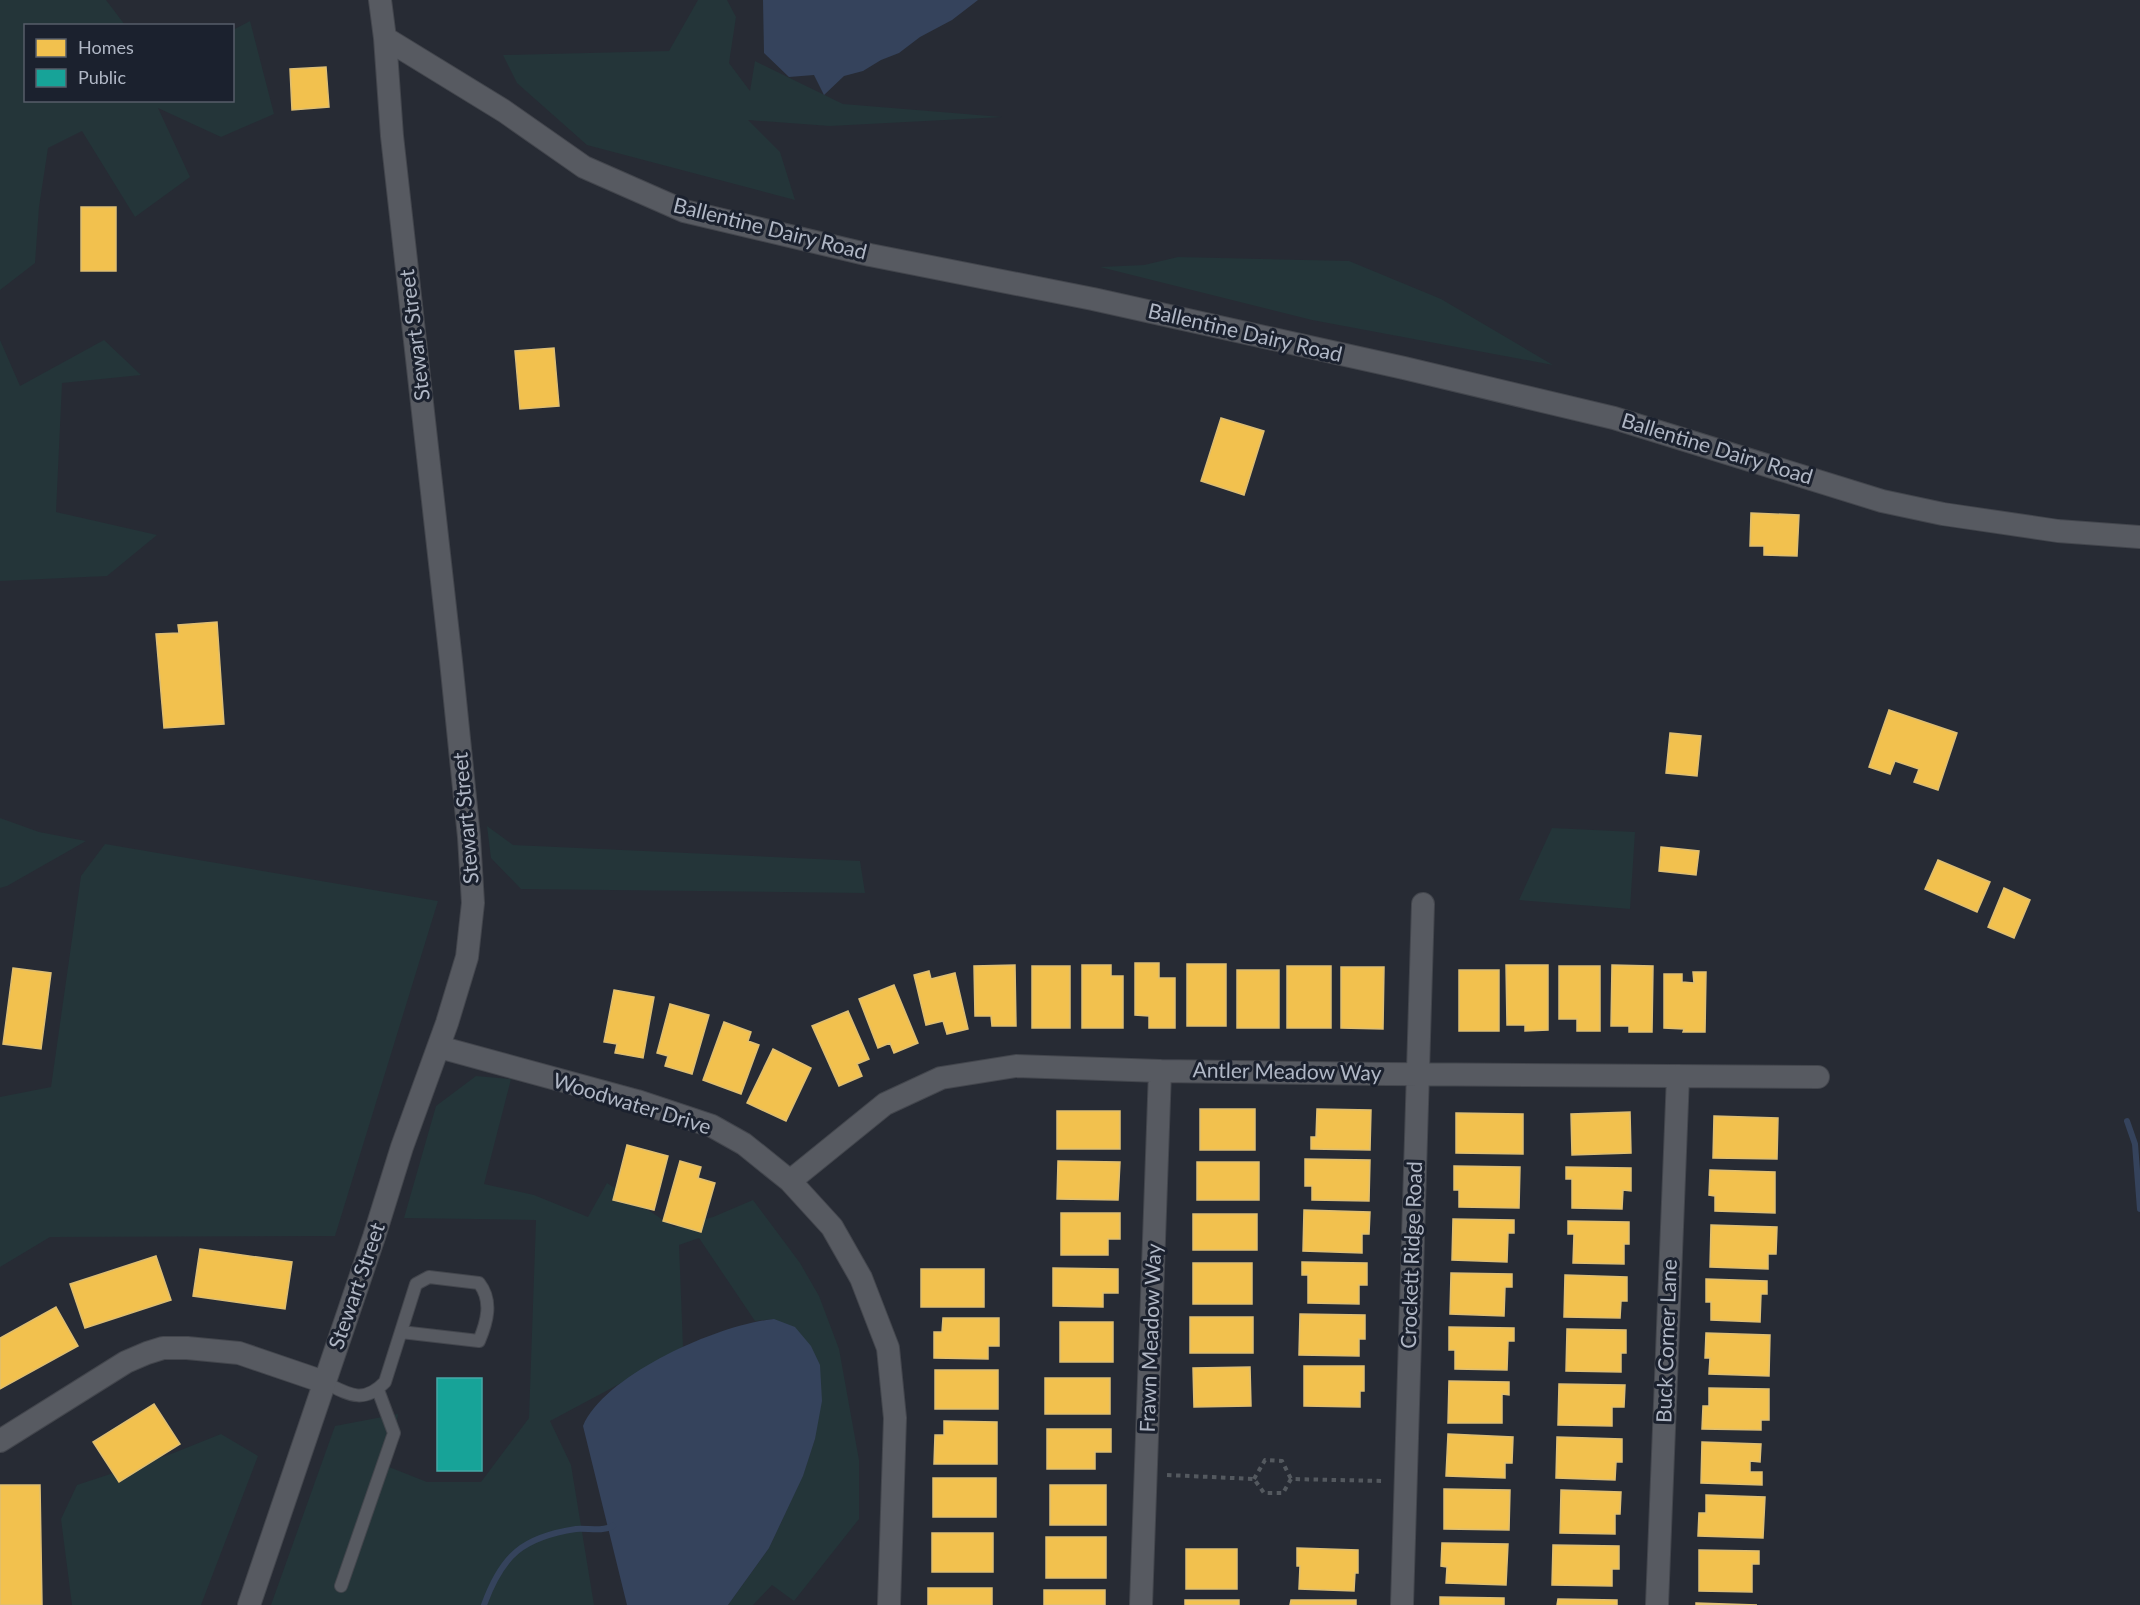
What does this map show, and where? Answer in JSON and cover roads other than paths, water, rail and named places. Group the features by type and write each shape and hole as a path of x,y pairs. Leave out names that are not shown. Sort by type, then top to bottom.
{"street":[{"name":"Stewart Street","path":"249,1605 374,1237 402,1147 439,1047 467,957 473,903 469,837 392,136 380,0"},
{"name":"Ballentine Dairy Road","path":"385,38 504,111 584,167 684,211 870,255 1116,304 1404,368 1603,416 1882,501 1933,512 2058,531 2140,537"},
{"name":"Crockett Ridge Road","path":"1402,1605 1423,904"},
{"name":"Woodwater Drive","path":"439,1047 637,1101 712,1126 744,1144 790,1181 832,1227 861,1278 888,1348 895,1418 889,1605"},
{"name":"Antler Meadow Way","path":"790,1181 885,1104 942,1078 1016,1066 1418,1075 1818,1077"},
{"name":"Frawn Meadow Way","path":"1141,1605 1160,1071"},
{"name":"Buck Corner Lane","path":"1657,1605 1678,1076"},
{"path":"0,1441 126,1362 163,1348 238,1353 324,1382"}],"lane":[{"path":"324,1382 350,1395 368,1396 378,1390 385,1382 416,1284 429,1277 479,1283 485,1291 488,1319 479,1341 401,1332"},
{"path":"341,1586 394,1433 378,1390"}],"water":[{"path":"763,0 978,0 952,20 920,37 899,53 863,71 844,76 824,95 814,75 789,77 764,53"},
{"path":"774,1319 795,1327 811,1346 820,1365 822,1401 815,1439 803,1476 769,1548 728,1605 627,1605 583,1426 595,1407 615,1388 666,1355 724,1331"}],"waterway":[{"path":"2127,1121 2135,1144 2140,1209"},
{"path":"484,1605 507,1561 528,1543 542,1537 576,1529 604,1529 613,1526"}]}
